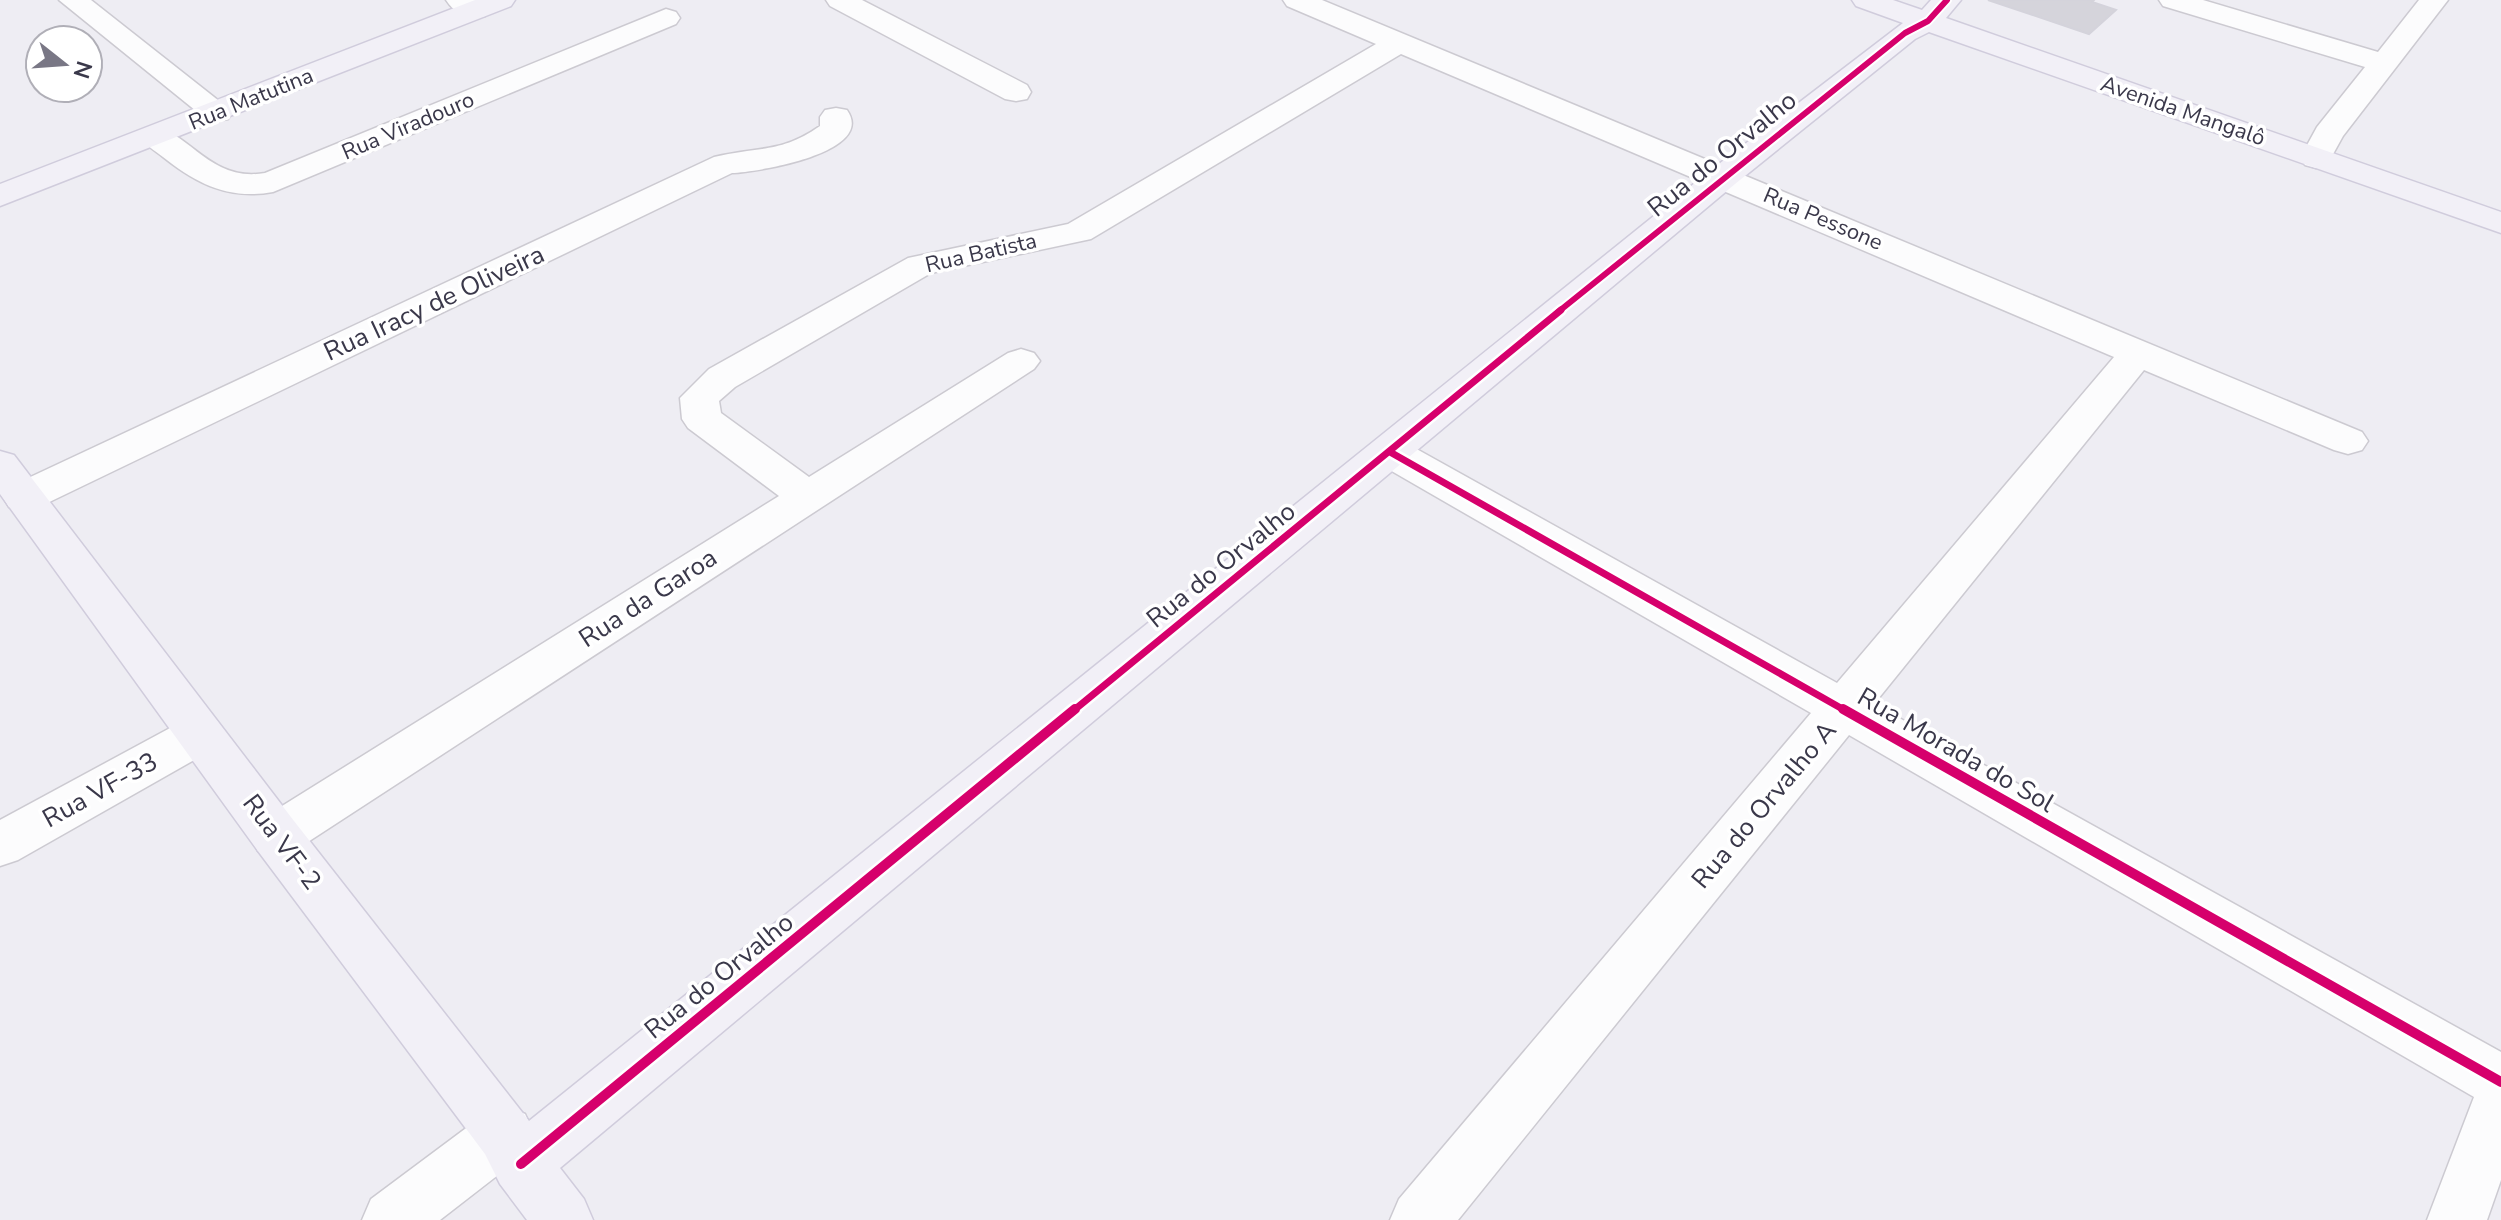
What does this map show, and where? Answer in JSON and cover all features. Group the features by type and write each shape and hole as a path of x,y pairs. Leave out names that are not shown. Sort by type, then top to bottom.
{"street":[{"path":"73,0 217,112"},
{"path":"840,0 1016,92"},
{"name":"Rua Pessone","path":"1297,0 2348,441"},
{"name":"Avenida Mangalô","path":"1866,0 1938,11 2316,158 2501,223"},
{"path":"2173,0 2384,63"},
{"path":"2316,158 2328,134 2434,0"},
{"name":"Rua Matutina","path":"0,196 217,112 479,3"},
{"name":"Rua do Orvalho","path":"513,1149 1390,452 1723,177 1905,33 1938,11"},
{"name":"Rua Viradouro","path":"155,136 218,181 251,188 273,182 666,18"},
{"name":"Rua Batista","path":"807,496 702,419 699,398 722,378 920,265 1079,232 1399,43"},
{"name":"Rua Iracy de Oliveira","path":"12,481 726,164 760,163 811,148 836,129 836,117"},
{"name":"Rua do Orvalho A","path":"1420,1220 2138,352"},
{"name":"Rua da Garoa","path":"276,836 1021,361"},
{"name":"Rua Morada do Sol","path":"1390,452 2501,1082"},
{"name":"Rua VF-2","path":"12,481 563,1220"},
{"name":"Rua VF-33","path":"0,845 200,734"},
{"path":"2457,1220 2501,1099"},
{"path":"392,1220 513,1149"}],"building":[{"path":"1988,0 2094,0 2092,2 2116,10 2089,34"}],"cycle path":[{"path":"521,1164 1723,177 1905,33 1928,21 1947,0"},
{"path":"1390,452 2501,1082"}]}
